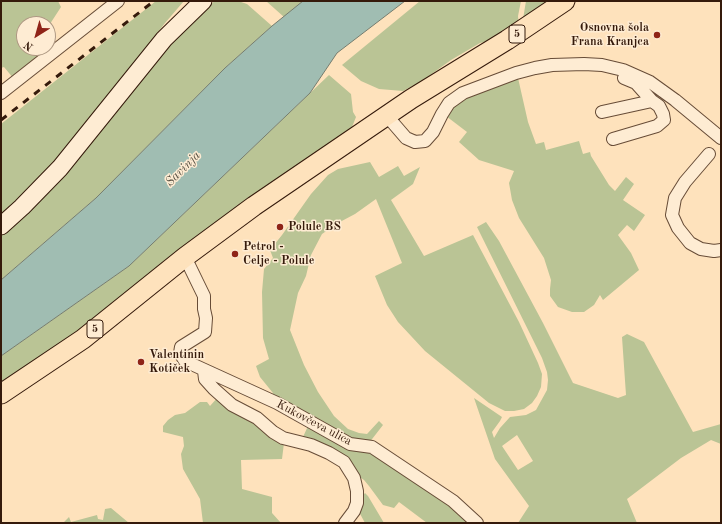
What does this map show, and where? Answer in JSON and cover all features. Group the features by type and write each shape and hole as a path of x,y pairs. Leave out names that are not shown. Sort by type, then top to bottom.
{"main road":[{"name":"5","path":"1,394 83,339 185,257 254,206 411,99 507,40 565,1"}],"street":[{"path":"1,93 118,1"},
{"path":"1,226 60,168 164,39 203,1"},
{"path":"388,116 406,138 414,142 425,141 433,132 449,103 463,93 516,73 535,68 552,65 584,64 624,70 650,82 675,100 721,138"},
{"path":"584,64 601,73 623,77 636,83 652,101 659,106 663,114 664,120 657,126 613,139"},
{"path":"602,112 652,101"},
{"path":"708,154 675,198 672,215 678,228 690,243 701,249 714,251 721,250"},
{"name":"Kukovčeva ulica","path":"185,257 204,296 206,318 205,332 181,347 180,353 185,362 277,403 350,444 372,447 453,501 477,523"},
{"name":"Kukovčeva ulica","path":"204,371 206,379 214,389 232,404 257,418 273,432 283,438 311,445 330,453 344,462 354,478 357,491 357,503 354,511 345,523"}],"green space":[{"path":"1,1 58,1 61,7 55,16 16,16 16,56 37,56 39,59 14,79 4,67 1,68"},
{"path":"156,1 184,1 165,23 82,131 45,175 1,218 1,124"},
{"path":"215,1 238,1 247,4 272,26 225,68 96,198 1,280 1,236 31,210 197,14"},
{"path":"266,1 303,1 284,17"},
{"path":"420,1 521,1 518,16 519,28 497,39 480,43 451,60 422,81 403,91 379,89 361,81 342,65"},
{"path":"526,1 557,1 523,19"},
{"path":"329,75 351,94 353,112 356,117 352,127 79,332 1,384 1,356 129,266"},
{"path":"518,78 528,122 536,144 544,142 546,150 579,141 583,154 590,152 609,185 615,191 626,177 634,184 623,200 645,215 634,231 627,225 618,235 631,253 639,270 603,300 600,295 594,305 584,312 572,312 558,307 550,296 551,280 544,258 519,218 512,200 509,183 514,171 479,160 459,142 467,132 446,116 454,104"},
{"path":"370,162 379,177 398,166 404,176 420,167 413,184 391,200 424,256 473,235 519,322 542,374 541,387 537,396 532,403 524,409 505,411 489,403 425,351 398,322 387,305 375,276 402,263 376,199 322,234 311,255 306,276 298,293 290,330 304,365 318,392 334,416 348,429 359,433 367,434 379,421 383,425 369,443 359,442 272,397 273,393 260,377 256,366 269,359 263,338 262,292 264,269 273,258 270,250 311,194 328,175 338,169"},
{"path":"486,222 499,241 573,383 618,398 626,395 622,337 627,334 644,342 693,432 721,424 721,444 711,440 681,458 627,499 637,523 518,523 529,506 495,459 474,398 502,417 492,432 494,438 500,428 510,417 526,415 536,410 547,390 547,372 542,358 477,227","holes":["517,435 533,461 518,470 502,446"]},
{"path":"218,397 284,443 282,459 241,460 242,489 272,497 272,513 281,523 203,523 200,499 183,469 181,454 184,446 183,437 163,432 163,426 175,415 185,413 200,402 207,402 210,406"},
{"path":"308,426 373,451 474,523 427,523 399,502 394,508 383,505 364,480 303,437"},
{"path":"365,493 384,523 365,523 358,510 359,500"},
{"path":"111,508 129,523 63,523 69,517 71,522 97,515 98,519 103,520 105,509"}],"water":[{"name":"Savinja","path":"303,1 405,1 337,53 310,93 129,266 1,356 1,280 96,198 225,68 272,26"}],"railway":[{"path":"1,120 154,1"}],"place":[{"name":"Osnovna šola Frana Kranjca","path":"657,35"},
{"name":"Polule BS","path":"280,227"},
{"name":"Petrol - Celje - Polule","path":"235,254"},
{"name":"Valentinin Kotiček","path":"141,362"}]}
